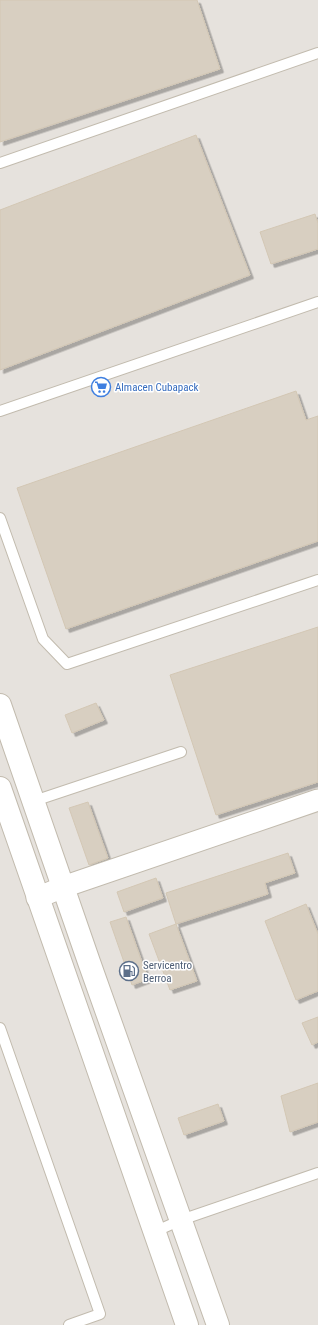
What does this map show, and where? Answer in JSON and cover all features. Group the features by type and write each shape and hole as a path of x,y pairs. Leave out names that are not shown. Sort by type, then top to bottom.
{"street":[{"path":"0,705 218,1325"},
{"path":"0,788 37,898 187,1325"},
{"path":"37,898 63,887 318,800"},
{"path":"86,1038 113,1029"}],"lane":[{"path":"0,163 318,53"},
{"path":"0,411 318,302"},
{"path":"0,518 43,639 67,664 318,580"},
{"path":"34,801 181,752"},
{"path":"0,1028 100,1314 69,1325"},
{"path":"154,1232 181,1220 318,1173"}],"shaded area":[{"path":"0,0 318,0 318,1325 0,1325"}],"building":[{"path":"0,0 197,0 220,69 0,142"},
{"path":"196,135 250,275 0,370 0,210"},
{"path":"315,214 318,223 318,249 271,264 260,232"},
{"path":"296,391 306,420 318,416 318,541 66,629 17,488"},
{"path":"318,627 318,782 216,815 170,675"},
{"path":"96,703 104,720 72,733 65,715"},
{"path":"88,802 108,858 89,865 69,808"},
{"path":"288,853 295,873 265,883 268,894 176,924 166,893"},
{"path":"156,878 163,898 124,912 117,892"},
{"path":"306,904 318,934 318,991 296,1000 265,921"},
{"path":"126,917 148,979 132,985 110,922"},
{"path":"176,924 197,981 170,990 149,934"},
{"path":"318,1017 318,1042 312,1045 302,1023"},
{"path":"318,1083 318,1122 290,1132 281,1096"},
{"path":"218,1104 224,1121 184,1135 178,1118"}],"place":[{"name":"Almacen Cubapack","path":"101,387"},
{"name":"Servicentro Berroa","path":"129,971"}]}
